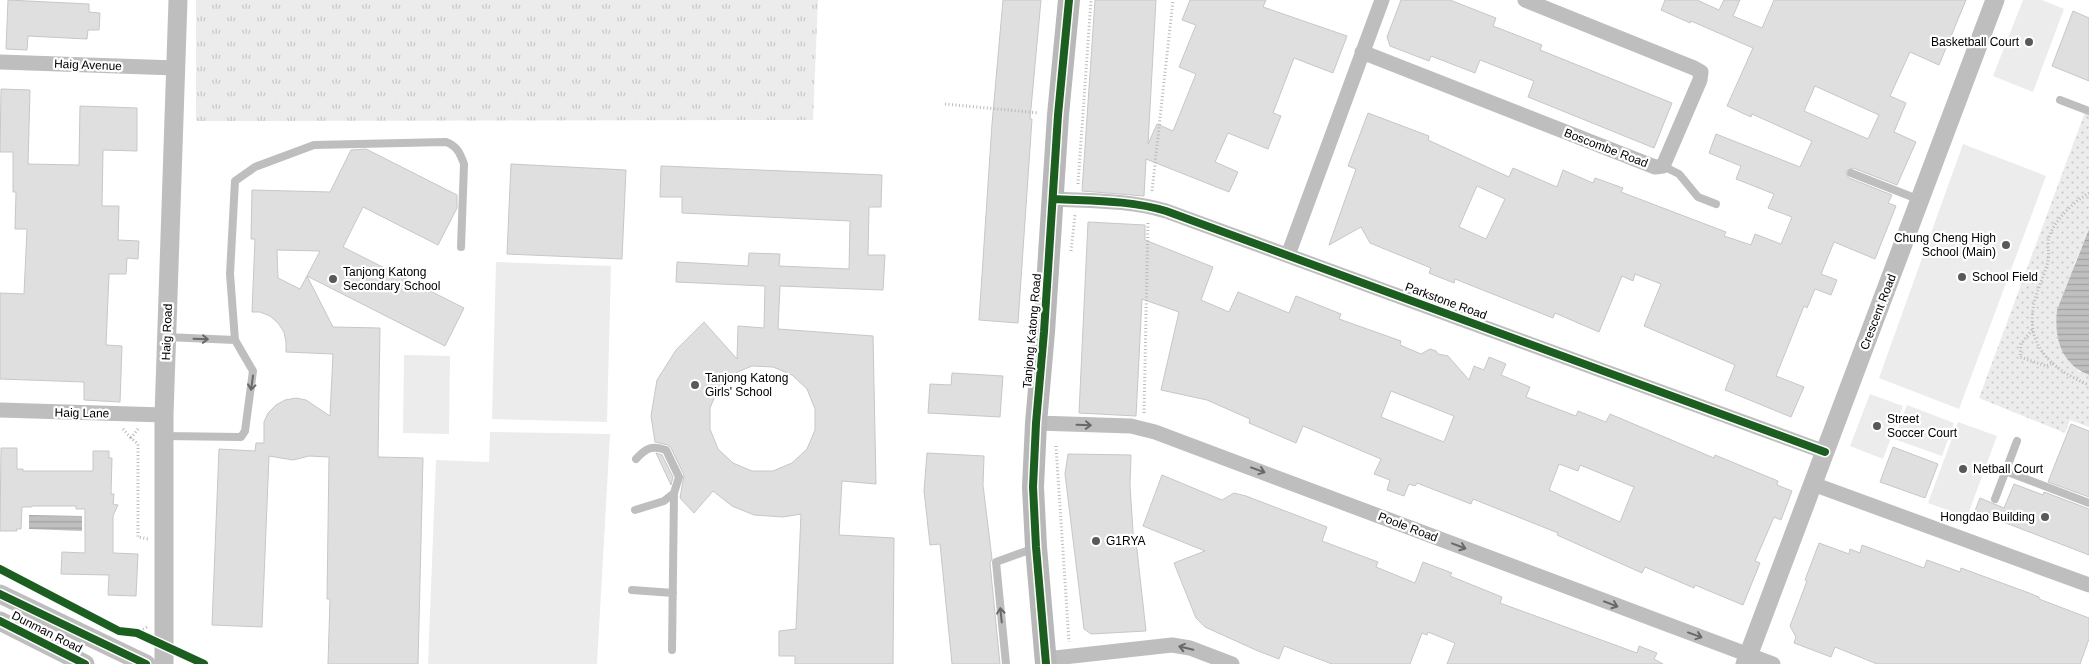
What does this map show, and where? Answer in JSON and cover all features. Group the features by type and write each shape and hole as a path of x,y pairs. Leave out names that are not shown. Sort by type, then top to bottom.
{"main road":[{"name":"Tanjong Katong Road","path":"1046,661 1033,487 1036,423 1054,199 1058,115 1069,0"}],"street":[{"name":"Haig Road","path":"164,655 164,436 158,414 166,337 178,0"},
{"name":"Boscombe Road","path":"1362,52 1655,167 1663,166 1700,80 1701,72 1525,0"},
{"name":"Crescent Road","path":"1747,659 1995,0"},
{"path":"1288,255 1379,1"},
{"name":"Haig Avenue","path":"0,62 176,68"},
{"name":"Parkstone Road","path":"1054,199 1149,206 1825,452"},
{"name":"Haig Lane","path":"0,410 158,414"},
{"name":"Poole Road","path":"1036,423 1131,426 1143,429 1278,477 1649,618 1747,659 1773,664"},
{"path":"1813,484 2089,585"},
{"name":"Dunman Road","path":"0,594 146,664"},
{"name":"Dunman Road","path":"0,621 85,664"},
{"path":"1046,661 1172,645 1190,648 1232,664"}],"lane":[{"path":"2060,100 2089,111"},
{"path":"164,436 241,437 245,431 254,372 235,340 230,274 236,181 255,168 314,145 446,142 453,144 460,153 464,164 461,247"},
{"path":"1663,166 1678,174 1698,197 1716,204"},
{"path":"1850,173 1920,200"},
{"path":"166,337 235,340"},
{"path":"1994,499 2016,441"},
{"path":"636,459 645,450 655,446 666,450 679,477 674,492 672,650"},
{"path":"2005,471 2089,503"},
{"path":"635,510 664,501 674,492"},
{"path":"1006,664 996,562 1036,547"},
{"path":"632,590 673,593"}],"path":[{"path":"1077,200 1091,0"},
{"path":"1143,429 1149,206 1152,193 1172,0"},
{"path":"944,104 1058,115"},
{"path":"2089,193 2070,206 2054,228 2048,241 2050,254 2033,308 2033,329 2041,351 2051,364 2089,385"},
{"path":"2033,329 2021,344 2020,357 2046,366 2051,364"},
{"path":"152,540 138,537 138,444 131,438 158,414"},
{"path":"128,632 137,632 150,625"},
{"path":"137,632 164,655"}],"green space":[{"path":"196,0 818,0 813,120 196,121"},
{"name":"Basketball Court","path":"2023,0 2042,0 2064,9 2033,92 1993,76"},
{"path":"2085,112 2089,114 2089,229 2074,265 2078,371 2089,375 2089,427 2070,420 2065,433 1979,398"},
{"name":"School Field","path":"1963,144 2046,176 1959,409 1879,378"},
{"path":"496,262 611,266 607,422 492,419"},
{"path":"404,355 450,356 449,434 403,433"},
{"name":"Street Soccer Court","path":"1870,394 1903,406 1883,459 1850,446"},
{"path":"1907,405 1954,423 1942,456 1894,439"},
{"name":"Netball Court","path":"1958,422 1997,436 1967,517 1928,503"},
{"path":"490,432 610,434 597,664 428,664 436,460 489,462"}],"shaded area":[{"path":"2089,229 2089,375 2072,364 2061,349 2056,320 2057,310"},
{"path":"29,515 82,516 82,531 29,529"}],"building":[{"path":"8,0 89,4 89,12 100,13 99,30 88,30 87,39 28,36 27,50 6,49"},
{"path":"1003,0 1041,0 1030,119 1032,119 1018,323 979,320 992,124"},
{"path":"1095,0 1156,0 1148,144 1157,124 1173,131 1196,74 1179,67 1196,25 1182,20 1190,0 1266,0 1263,7 1347,36 1333,73 1294,58 1273,113 1281,116 1268,149 1228,133 1215,162 1238,172 1229,192 1146,159 1144,196 1082,191"},
{"path":"1401,0 1450,0 1496,18 1493,26 1542,45 1540,50 1672,103 1654,148 1528,97 1534,81 1480,60 1475,73 1431,56 1429,61 1390,46 1387,37"},
{"path":"1665,0 1697,0 1719,10 1724,0 1740,0 1733,16 1762,28 1774,0 1966,0 1939,65 1910,52 1890,96 1906,103 1894,132 1916,142 1897,185 1853,168 1846,171 1849,178 1892,195 1888,203 1896,206 1875,259 1834,242 1821,274 1837,280 1831,295 1815,289 1807,308 1804,306 1776,376 1804,387 1791,417 1725,390 1735,365 1644,326 1661,284 1635,274 1633,281 1622,276 1599,332 1555,313 1553,318 1455,279 1454,283 1429,273 1431,268 1370,243 1361,227 1329,245 1356,169 1348,166 1368,113 1429,136 1428,140 1509,177 1513,168 1557,187 1563,170 1593,183 1595,178 1623,188 1621,192 1726,232 1724,236 1751,245 1755,234 1781,244 1792,217 1768,208 1774,194 1736,179 1741,166 1709,153 1716,134 1800,167 1812,141 1752,114 1751,117 1727,106 1753,48 1661,10","holes":["1815,86 1879,115 1868,139 1804,111","1477,186 1505,199 1486,239 1459,227"]},
{"path":"2073,11 2089,18 2089,81 2052,66"},
{"path":"1,89 30,90 28,164 79,165 80,106 137,108 137,151 103,150 102,206 119,206 118,240 139,241 138,259 127,258 126,274 109,274 106,345 122,346 120,402 84,400 84,382 0,379 0,293 24,294 27,229 15,229 16,192 13,192 13,152 0,152"},
{"path":"366,149 457,195 457,208 438,245 363,207 343,247 464,308 445,346 307,276 333,327 380,328 378,457 423,458 418,664 328,664 330,599 327,599 329,457 309,456 293,460 269,456 262,627 212,625 219,449 255,451 256,443 264,443 264,422 268,413 285,400 296,398 306,400 330,416 333,354 286,352 284,332 278,323 270,316 260,312 252,312 255,239 251,239 252,190 330,192 351,150","holes":["277,250 320,251 300,289 278,278"]},
{"path":"511,164 626,170 622,259 507,254"},
{"path":"661,166 882,175 881,207 869,207 868,255 885,255 883,290 780,286 778,329 873,336 876,484 842,481 839,535 894,538 893,664 795,664 795,656 779,656 779,631 796,629 801,514 783,517 754,515 732,506 713,491 694,513 680,498 684,475 671,448 668,445 655,442 651,416 657,380 676,350 704,322 737,359 738,326 764,328 765,286 676,282 677,262 748,266 749,253 780,254 779,266 849,269 850,221 682,213 682,197 660,197","holes":["752,366 773,367 792,375 807,389 815,409 815,430 807,449 792,463 773,471 752,471 733,463 718,449 710,429 710,408 718,389 733,374"]},
{"path":"1088,222 1145,225 1145,240 1213,267 1201,300 1229,312 1238,292 1289,313 1296,296 1341,314 1339,319 1401,341 1400,345 1421,354 1430,349 1438,354 1448,356 1469,380 1474,366 1484,370 1489,357 1506,364 1501,375 1530,387 1526,397 1576,416 1578,411 1606,422 1610,414 1714,458 1715,455 1778,481 1777,485 1792,491 1781,520 1774,517 1755,561 1760,563 1743,605 1695,585 1694,588 1645,567 1642,573 1557,535 1558,533 1473,499 1471,504 1417,483 1415,486 1409,484 1404,496 1387,490 1390,480 1374,474 1381,459 1303,426 1296,443 1249,423 1250,419 1207,400 1161,390 1179,312 1142,299 1136,416 1079,413","holes":["1391,391 1454,416 1444,442 1381,417","1559,464 1578,471 1580,465 1634,487 1620,522 1549,490"]},
{"path":"952,373 1003,376 1000,417 928,413 930,384 951,385"},
{"path":"2071,424 2089,431 2089,497 2048,482"},
{"path":"1893,447 1938,464 1925,498 1880,482"},
{"path":"1,448 17,448 17,469 23,469 23,471 93,471 93,451 109,451 109,458 112,458 111,494 114,494 113,504 118,505 113,516 113,553 138,554 136,596 108,595 109,575 61,574 62,552 85,553 85,509 76,509 76,506 22,507 21,529 16,529 17,531 0,531"},
{"path":"656,453 662,455 673,477 671,485"},
{"path":"927,453 984,456 983,485 992,559 990,563 1000,664 952,664 940,544 930,545 924,491"},
{"path":"1068,454 1131,455 1130,485 1134,547 1136,541 1146,631 1091,634 1084,629 1065,474"},
{"path":"1162,475 1222,500 1234,493 1246,496 1327,527 1322,541 1378,562 1376,567 1415,583 1423,562 1452,573 1450,576 1502,597 1500,603 1637,653 1639,646 1657,653 1654,659 1663,664 1447,664 1455,643 1428,632 1427,635 1422,633 1410,664 1332,664 1284,646 1279,659 1205,627 1196,618 1174,563 1205,551 1143,526"},
{"name":"Hongdao Building","path":"2014,484 2043,495 2044,492 2089,509 2089,555 1975,511 1980,498 2004,508"},
{"path":"1819,543 1849,554 1850,549 1860,553 1862,545 1924,568 1927,560 1960,572 1961,568 2089,618 2089,639 2080,664 1877,664 1835,647 1831,657 1794,643 1796,637 1790,626"}],"cycle path":[{"path":"1046,664 1033,487 1058,115 1069,0"},
{"path":"1054,199 1124,203 1166,211 1825,452"},
{"path":"0,569 119,631 137,633 204,664"},
{"path":"0,594 146,664"},
{"path":"0,621 85,664"}],"place":[{"name":"Basketball Court","path":"2029,42"},
{"name":"Chung Cheng High School (Main)","path":"2006,245"},
{"name":"School Field","path":"1962,277"},
{"name":"Tanjong Katong Secondary School","path":"333,279"},
{"name":"Tanjong Katong Girls' School","path":"695,385"},
{"name":"Street Soccer Court","path":"1877,426"},
{"name":"Netball Court","path":"1963,469"},
{"name":"Hongdao Building","path":"2045,517"},
{"name":"G1RYA","path":"1096,541"}]}
